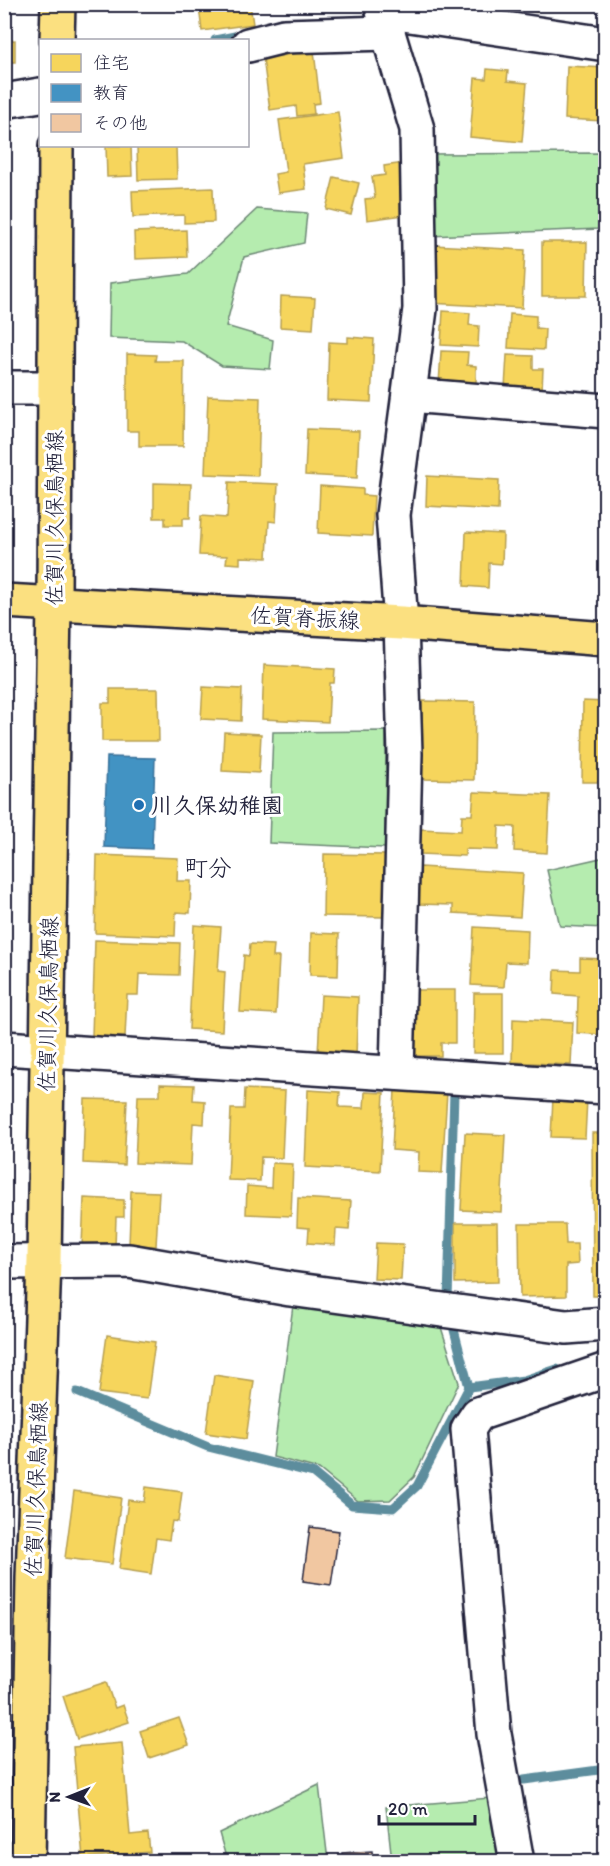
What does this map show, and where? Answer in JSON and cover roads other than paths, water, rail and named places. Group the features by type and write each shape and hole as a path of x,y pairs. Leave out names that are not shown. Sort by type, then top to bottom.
{"main road":[{"path":"57,39 58,4"},
{"name":"佐賀川久保鳥栖線","path":"28,1862 33,1578 44,1261 54,603 56,147"},
{"name":"佐賀脊振線","path":"4,601 401,623 606,639"}],"street":[{"path":"249,45 385,16 606,44"},
{"path":"385,16 417,129 420,309 393,515 401,623 405,753 397,1073"},
{"path":"4,101 39,94"},
{"path":"4,388 54,388"},
{"path":"409,394 606,411"},
{"path":"4,1048 606,1087"},
{"path":"4,1262 129,1260 290,1289 566,1327 606,1324"},
{"path":"517,1862 494,1734 468,1429 478,1414 606,1370"}],"waterway":[{"path":"220,39 245,34"},
{"path":"448,1300 454,1092"},
{"path":"454,1330 469,1387"},
{"path":"77,1392 208,1447 313,1473 352,1505 393,1508 417,1486 469,1387 524,1380 557,1369"},
{"path":"524,1780 606,1769"}],"place":[{"name":"川久保幼稚園","path":"139,805"}],"district":[{"name":"町分","path":"208,867"}]}
